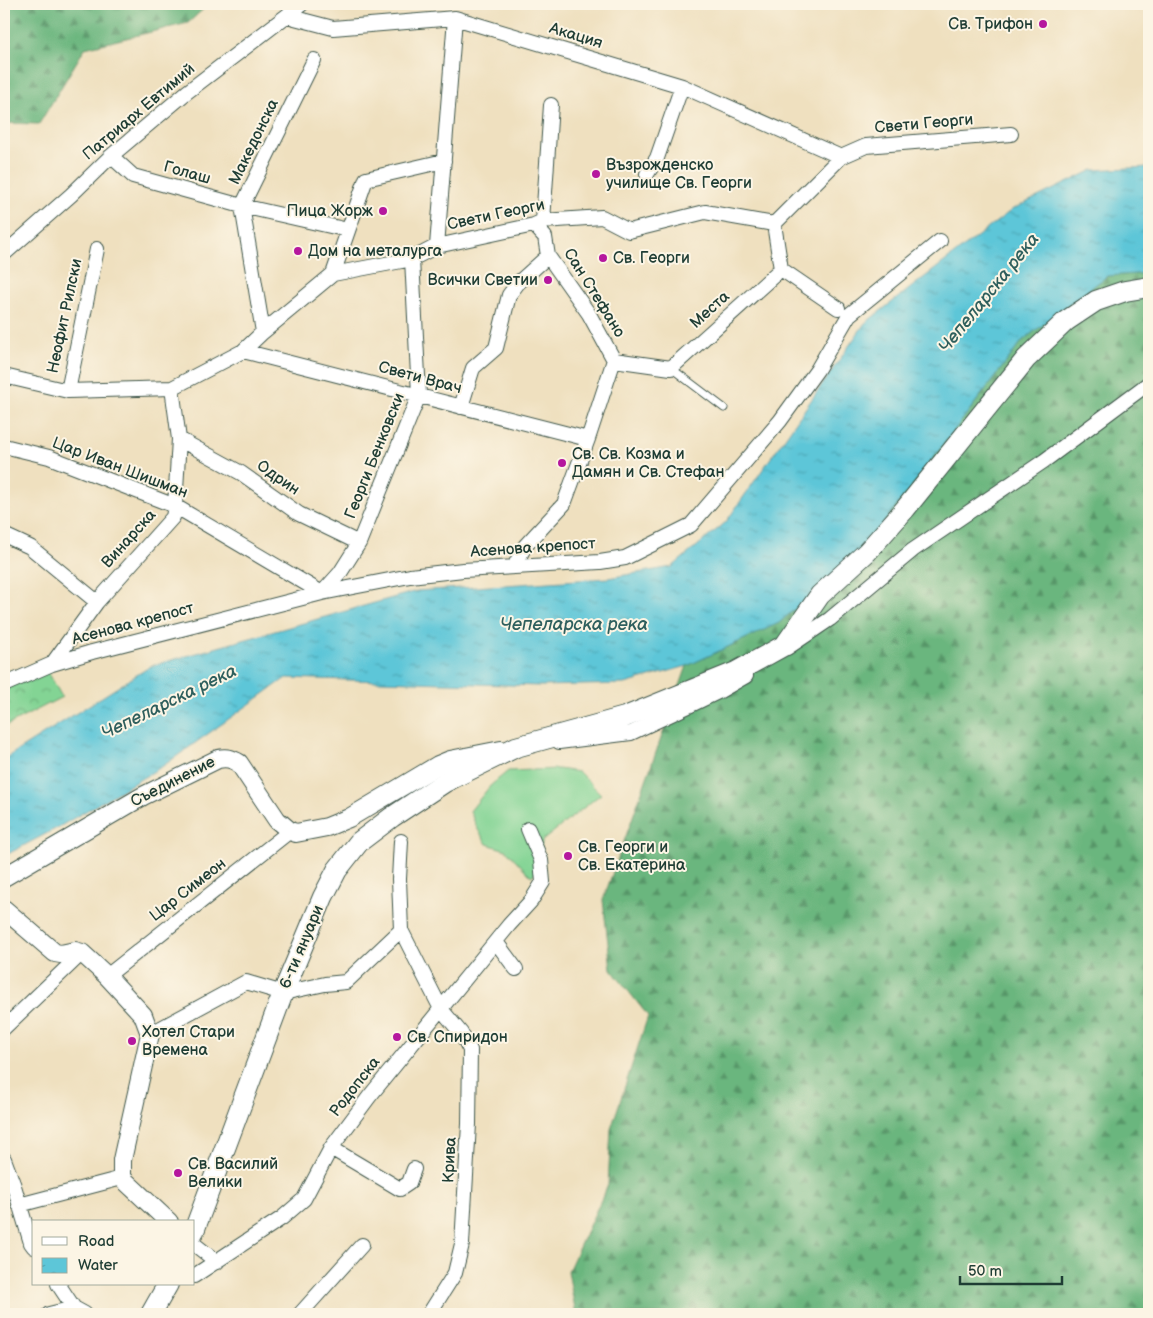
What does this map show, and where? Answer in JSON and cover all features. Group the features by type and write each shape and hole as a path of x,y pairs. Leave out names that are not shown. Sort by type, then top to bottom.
{"main road":[{"name":"6-ти януари","path":"195,1228 283,993 323,897 337,870 359,842 392,817 446,782 516,747 625,718 736,672 785,645 820,595 867,552 1026,359 1066,320 1096,301 1125,291 1149,287"},
{"path":"151,1314 165,1290"}],"street":[{"name":"Патриарх Евтимий","path":"4,254 71,195 111,156 187,92 302,4"},
{"name":"Акация","path":"287,16 333,28 455,18 682,86 841,157"},
{"path":"437,246 455,18"},
{"name":"Македонска","path":"263,332 242,206 314,60"},
{"path":"647,174 656,158 682,86"},
{"path":"539,223 552,106"},
{"name":"Свети Георги","path":"172,388 243,351 333,274 412,259 437,246 539,223 602,217 629,231 704,212 774,224 841,157 866,146 1011,134"},
{"name":"Голаш","path":"111,156 133,176 242,206 348,230"},
{"path":"333,274 366,179 444,161"},
{"name":"Сан Стефано","path":"514,567 525,546 564,504 614,360 589,314 548,256 545,236 539,223"},
{"path":"774,224 781,269 838,308"},
{"name":"Асенова крепост","path":"4,685 52,664 322,593 410,576 600,562 625,558 691,525 780,421 817,370 849,315 940,241"},
{"name":"Неофит Рилски","path":"68,391 97,249"},
{"path":"461,407 473,368 496,348 509,295 518,282 548,256"},
{"name":"Георги Бенковски","path":"322,593 340,573 358,543 419,395 412,259"},
{"name":"Места","path":"671,368 781,269"},
{"name":"Свети Врач","path":"243,351 588,438"},
{"path":"614,360 671,368"},
{"path":"4,376 68,391 172,388"},
{"path":"290,831 296,833 316,830 349,818 438,765 450,760 516,747 631,733 702,700 740,680 830,619 913,550 1044,461 1149,383"},
{"name":"Винарска","path":"52,664 97,602 173,517 179,439 172,388"},
{"name":"Одрин","path":"179,439 241,473 300,514 358,543"},
{"name":"Цар Иван Шишман","path":"4,446 49,458 175,506 322,593"},
{"path":"4,535 30,547 97,602"},
{"name":"Съединение","path":"4,877 143,796 218,759 226,757 239,763 277,820 290,831"},
{"name":"Родопска","path":"195,1275 282,1218 304,1199 331,1148 369,1097 509,925 531,901 543,882 540,860 528,829"},
{"name":"Цар Симеон","path":"107,976 290,831"},
{"path":"150,1034 246,982 283,993 325,984 346,982 401,930 399,879 401,841"},
{"path":"4,909 55,953 61,954 75,951 82,953 107,976 142,1016 150,1034 122,1160 122,1178 167,1220"},
{"name":"Крива","path":"401,930 441,1010 461,1033 470,1050 469,1124 462,1244 455,1274 429,1314"},
{"path":"496,942 516,969"},
{"path":"4,1028 82,953"},
{"path":"331,1148 400,1189 409,1183 414,1169"},
{"path":"4,1160 9,1190 19,1205 32,1244"},
{"path":"19,1205 122,1178"},
{"path":"195,1245 216,1262"},
{"path":"300,1314 362,1245"},
{"path":"60,1286 79,1311"},
{"path":"49,1314 79,1311"}],"lane":[{"path":"671,368 724,408"}],"green space":[{"path":"4,4 209,4 188,23 85,48 39,124 4,123"},
{"path":"1149,273 1149,1314 576,1314 568,1271 608,1185 611,1129 648,1016 611,969 603,900 687,666 779,623 866,546 1023,340 1107,276"},
{"path":"47,670 62,697 4,727 4,689"},
{"path":"558,769 579,772 601,794 542,841 539,871 531,876 506,850 487,844 477,828 470,811 490,786 508,771"}],"water":[{"name":"Чепеларска река","path":"1149,167 1149,273 1107,276 1023,340 866,546 779,623 687,666 625,684 540,686 286,678 163,766 57,828 4,856 4,759 151,666 417,591 608,578 672,567 726,522 865,323 1013,209 1093,170"}],"place":[{"name":"Св. Трифон","path":"1043,24"},
{"name":"Възрожденско училище Св. Георги","path":"596,174"},
{"name":"Пица Жорж","path":"383,211"},
{"name":"Дом на металурга","path":"298,251"},
{"name":"Св. Георги","path":"603,258"},
{"name":"Всички Светии","path":"548,280"},
{"name":"Св. Св. Козма и Дамян и Св. Стефан","path":"562,463"},
{"name":"Св. Георги и Св. Екатерина","path":"568,856"},
{"name":"Св. Спиридон","path":"397,1037"},
{"name":"Хотел Стари Времена","path":"132,1041"},
{"name":"Св. Василий Велики","path":"178,1173"}]}
